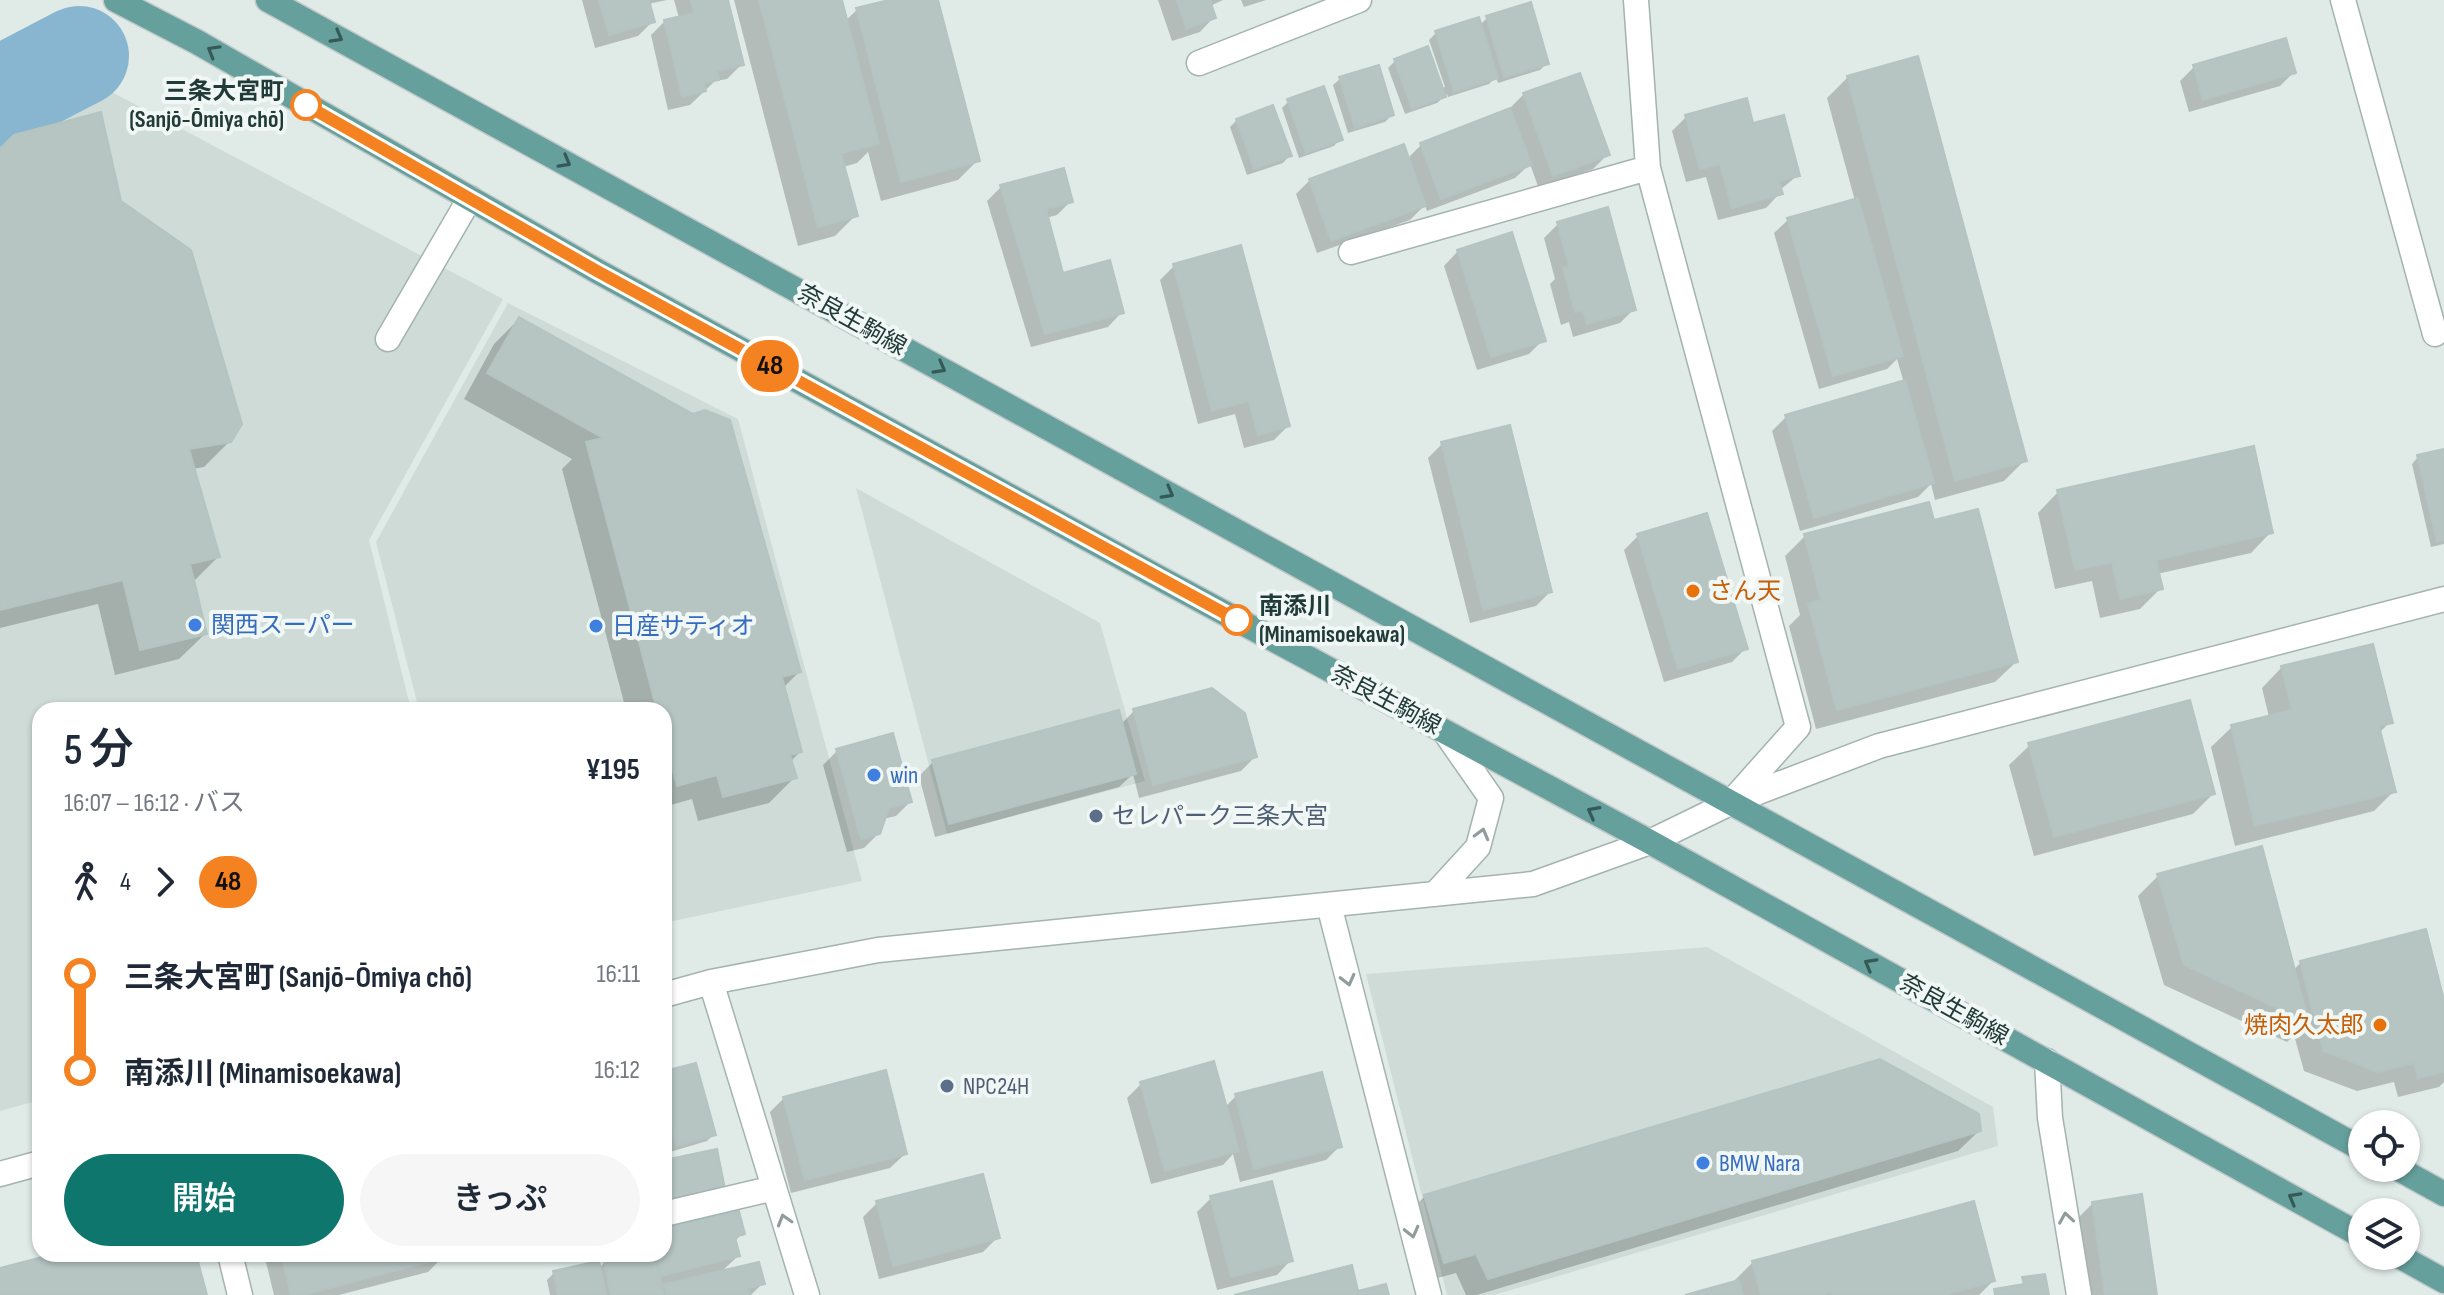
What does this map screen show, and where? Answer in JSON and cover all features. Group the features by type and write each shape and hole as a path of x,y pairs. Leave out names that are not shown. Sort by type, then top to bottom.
{"main road":[{"name":"奈良生駒線","path":"116,0 197,42 597,271 1650,842 2348,1228"},
{"name":"奈良生駒線","path":"268,0 2348,1141"},
{"path":"2420,1181 2444,1194"},
{"path":"2420,1268 2444,1281"}],"street":[{"path":"1199,63 1359,0"},
{"path":"1636,0 1648,168 1798,727 1732,802"},
{"path":"2343,0 2435,334"},
{"path":"1351,252 1648,168"},
{"path":"388,339 470,198"},
{"path":"672,993 711,982 878,950 1533,884 1650,842 1732,802 1879,746 2444,599"},
{"path":"1435,894 1478,847 1491,798 1445,732"},
{"path":"1329,905 1429,1295"},
{"path":"711,982 807,1295"},
{"path":"2047,1061 2050,1118 2079,1295"},
{"path":"0,1174 32,1165"},
{"path":"672,1212 774,1188"},
{"path":"232,1262 240,1295"}],"shaded area":[{"name":"関西スーパー","path":"70,70 503,299 369,540 409,702 32,702 32,1102 0,1111 0,121"},
{"name":"日産サティオ","path":"508,303 738,419 862,881 672,921 672,702 417,702 376,542"},
{"path":"856,488 1100,623 1145,781 947,834"},
{"path":"1707,947 1993,1107 1998,1146 1494,1295 1447,1295 1366,974"}],"building":[{"path":"599,0 649,0 655,22 609,35"},
{"path":"691,0 728,0 744,65 717,71 719,80 704,83 706,91 682,97 664,20 694,13"},
{"path":"759,0 842,0 879,144 841,153 858,216 818,227"},
{"path":"889,0 938,0 980,161 901,182 856,8"},
{"path":"1177,0 1210,0 1216,18 1186,29"},
{"path":"1531,2 1549,64 1504,77 1486,16"},
{"path":"1479,17 1498,78 1454,92 1435,31"},
{"path":"2286,38 2296,73 2203,100 2193,65"},
{"path":"1428,46 1446,97 1412,109 1394,59"},
{"path":"1918,56 2027,461 1955,481 1847,76"},
{"path":"1379,65 1394,115 1355,128 1339,77"},
{"path":"1580,73 1610,155 1553,176 1523,93"},
{"path":"1324,86 1343,140 1306,153 1287,99"},
{"path":"1747,98 1753,123 1784,115 1800,176 1779,181 1783,194 1732,208 1720,164 1700,169 1685,115"},
{"path":"1273,105 1292,156 1254,169 1236,119"},
{"path":"1510,108 1532,165 1441,199 1420,143"},
{"path":"101,112 121,201 191,250 242,424 231,442 189,449 220,557 190,564 207,634 140,650 123,580 0,610 0,149 14,135"},
{"path":"1404,144 1426,206 1331,241 1309,179"},
{"path":"1064,168 1073,202 1046,209 1063,273 1110,260 1124,313 1045,334 1000,185"},
{"path":"1858,198 1903,356 1833,376 1787,218"},
{"path":"1608,207 1636,310 1587,324 1583,310 1575,312 1563,268 1569,267 1557,222"},
{"path":"1512,232 1546,341 1491,357 1457,250"},
{"path":"1241,245 1290,426 1258,435 1249,401 1212,411 1173,264"},
{"path":"519,317 693,414 705,410 730,420 801,672 782,677 802,752 790,755 797,778 723,797 717,775 677,786 672,767 672,702 655,702 586,442 603,438 487,373"},
{"path":"1905,380 1934,483 1814,518 1785,415"},
{"path":"1510,425 1552,592 1483,610 1441,442"},
{"path":"2254,446 2273,533 2156,560 2163,589 2120,599 2112,562 2075,570 2057,490"},
{"path":"2444,449 2444,540 2437,542 2417,455"},
{"path":"1929,502 1934,520 1978,509 2018,662 1837,710 1808,604 1821,600 1804,534"},
{"name":"さん天","path":"1707,513 1748,649 1678,669 1637,534"},
{"path":"2373,644 2393,723 2379,726 2396,792 2255,826 2231,725 2292,710 2281,666"},
{"path":"1212,688 1245,713 1257,757 1153,785 1133,709"},
{"path":"2190,700 2215,794 2054,837 2028,743"},
{"path":"1119,710 1136,774 949,824 932,760"},
{"name":"win","path":"893,733 912,802 889,808 880,834 861,839 836,749"},
{"path":"2262,846 2309,1023 2184,965 2157,874"},
{"name":"焼肉久太郎","path":"2426,929 2444,1000 2444,1072 2418,1078 2414,1063 2378,1072 2323,1051 2300,961"},
{"name":"BMW Nara","path":"1880,1059 1979,1114 1981,1131 1488,1279 1476,1254 1444,1263 1424,1195"},
{"path":"1214,1061 1239,1151 1165,1171 1140,1082"},
{"path":"696,1063 716,1135 676,1146 672,1131 672,1069"},
{"path":"886,1070 907,1154 805,1180 783,1097"},
{"path":"1322,1072 1342,1147 1254,1169 1235,1094"},
{"path":"717,1149 725,1189 672,1199 672,1158"},
{"path":"983,1174 1000,1238 893,1266 876,1201"},
{"path":"1272,1181 1293,1261 1231,1277 1210,1196"},
{"path":"2142,1194 2157,1295 2105,1295 2092,1202"},
{"path":"1974,1201 1995,1281 1944,1295 1833,1295 1832,1292 1819,1295 1761,1295 1752,1261"},
{"path":"739,1211 745,1234 735,1237 740,1256 661,1276 658,1262 672,1262 672,1226"},
{"path":"32,1260 198,1262 207,1295 0,1295 0,1268"},
{"path":"283,1262 429,1262 303,1295 291,1295"},
{"path":"599,1262 606,1295 558,1295 553,1271"},
{"path":"604,1262 657,1262 664,1295 611,1295"},
{"path":"759,1262 765,1284 748,1288 750,1295 667,1295 664,1284"},
{"path":"1352,1265 1358,1291 1386,1284 1389,1295 1234,1295"},
{"path":"2045,1274 2049,1295 1995,1295 1994,1289 2024,1284 2022,1277"},
{"path":"1739,1280 1743,1295 1685,1295"}],"waterway":[{"path":"0,97 79,56"}],"bus line":[{"name":"48","path":"306,105 597,271 1237,620"}],"place":[{"name":"三条大宮町 (Sanjō-Ōmiya chō)","path":"306,105"},
{"name":"さん天","path":"1693,591"},
{"name":"南添川 (Minamisoekawa)","path":"1237,620"},
{"name":"関西スーパー","path":"195,625"},
{"name":"日産サティオ","path":"596,626"},
{"name":"win","path":"874,775"},
{"name":"セレパーク三条大宮","path":"1096,816"},
{"name":"焼肉久太郎","path":"2380,1025"},
{"name":"NPC24H","path":"947,1086"},
{"name":"BMW Nara","path":"1703,1163"}]}
